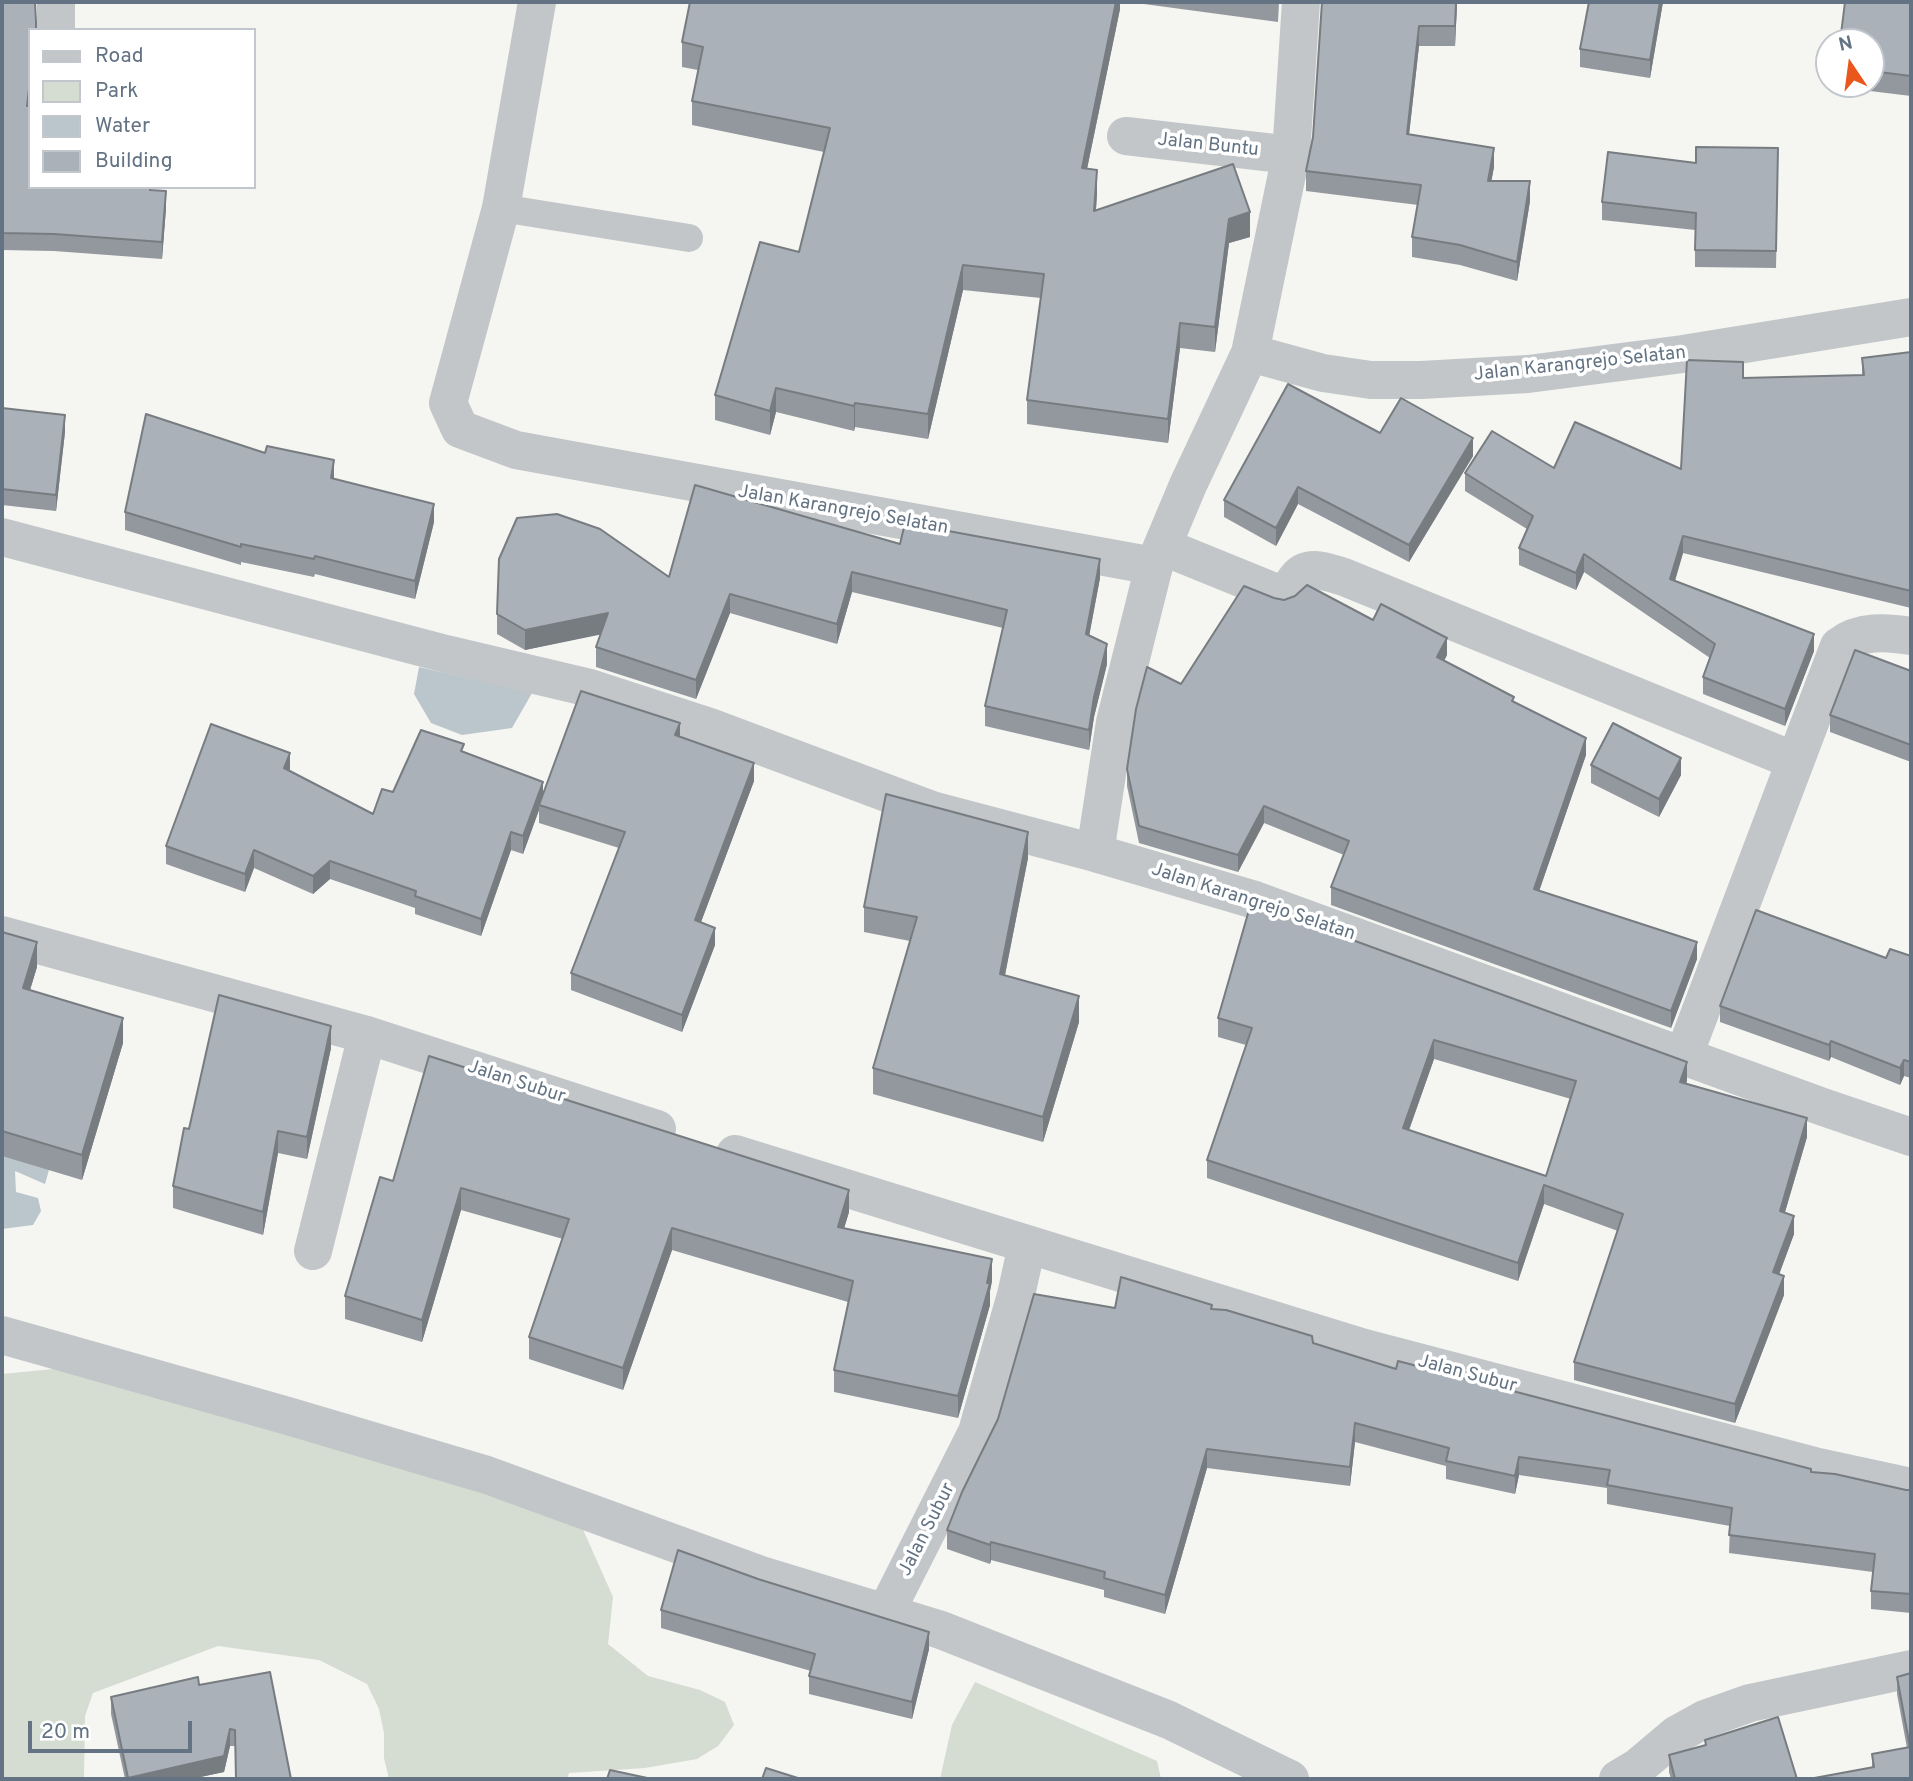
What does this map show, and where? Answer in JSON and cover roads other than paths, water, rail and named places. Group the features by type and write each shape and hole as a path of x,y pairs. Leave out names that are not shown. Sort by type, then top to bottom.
{"street":[{"path":"55,2 56,28"},
{"name":"Jalan Karangrejo Selatan","path":"537,2 501,208 448,403 460,429 516,450 656,477 1159,557 1282,594 1290,590 1301,574 1312,570 1345,577 1795,761"},
{"path":"1095,853 1115,722 1159,557 1188,485 1250,353 1291,155 1301,2"},
{"name":"Jalan Buntu","path":"1126,136 1291,155"},
{"name":"Jalan Karangrejo Selatan","path":"1250,353 1323,373 1371,380 1461,378 1528,374 1683,354 1911,317"},
{"name":"Jalan Karangrejo Selatan","path":"2,537 446,654 590,688 710,727 932,810 1095,853 1255,900 1911,1137"},
{"path":"1684,1055 1839,646 1850,638 1872,633 1911,636"},
{"name":"Jalan Subur","path":"2,935 367,1035 691,1140 1364,1348 1814,1466 1911,1487"},
{"path":"313,1251 367,1035"},
{"name":"Jalan Subur","path":"885,1614 977,1432 1016,1295 1027,1245"},
{"path":"2,1335 487,1475 764,1576 941,1630 1169,1720 1290,1779"},
{"path":"1619,1779 1638,1767 1676,1735 1705,1718 1750,1703 1911,1669"}],"lane":[{"path":"501,208 689,238"}],"water":[{"path":"419,667 532,693 512,728 462,735 431,723 414,694"},
{"path":"2,1144 52,1159 45,1184 15,1171 16,1192 38,1198 41,1211 33,1225 2,1229"}]}
